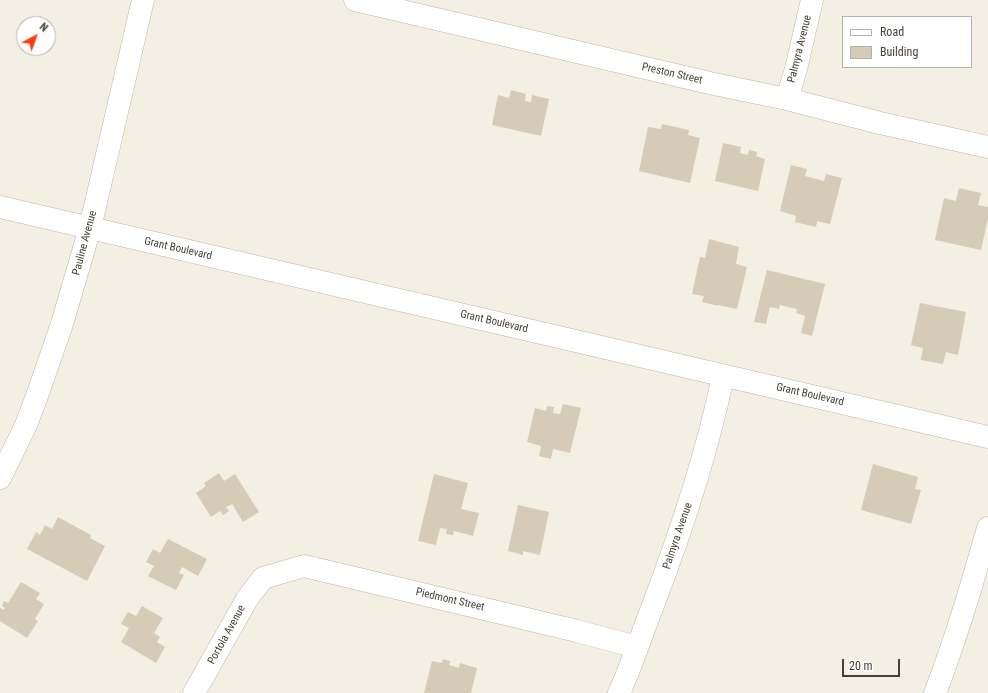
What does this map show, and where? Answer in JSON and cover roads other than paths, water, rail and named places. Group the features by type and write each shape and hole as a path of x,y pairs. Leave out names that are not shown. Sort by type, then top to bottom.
{"street":[{"name":"Pauline Avenue","path":"0,478 26,426 62,324 90,228 143,0"},
{"name":"Preston Street","path":"355,0 714,84 787,99 880,123 988,147"},
{"name":"Palmyra Avenue","path":"787,99 796,69 812,0"},
{"name":"Grant Boulevard","path":"0,207 988,437"},
{"name":"Palmyra Avenue","path":"619,693 674,549 704,456 715,416 723,376"},
{"path":"935,693 978,565 988,528"},
{"name":"Piedmont Street","path":"263,578 304,566 577,631 637,647"},
{"name":"Portola Avenue","path":"194,693 247,599 263,578"}]}
